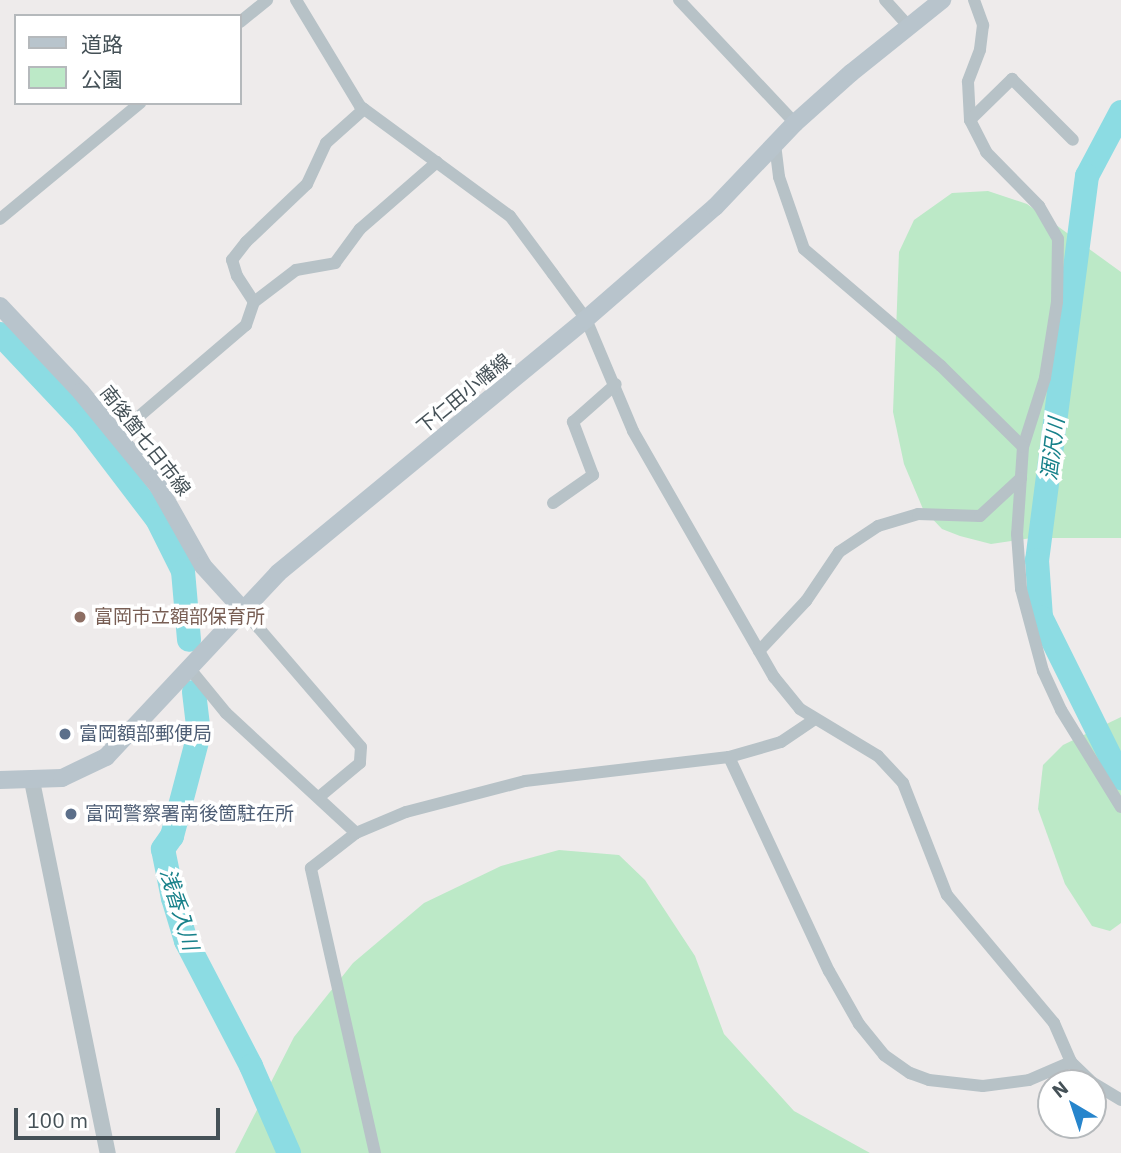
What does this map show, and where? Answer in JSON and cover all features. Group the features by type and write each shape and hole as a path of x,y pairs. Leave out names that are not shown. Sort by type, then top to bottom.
{"main road":[{"name":"下仁田小幡線","path":"0,780 62,778 106,757 244,611 313,543 586,319 715,207 795,123 942,0"},
{"name":"南後箇七日市線","path":"0,306 116,436 168,502 203,566 244,611"}],"street":[{"path":"242,20 267,0"},
{"path":"296,0 364,109 510,216 586,319 645,454 774,677 814,720 878,756 903,783 947,895 1054,1023 1071,1062 1078,1069"},
{"path":"679,0 795,123"},
{"path":"885,0 909,27"},
{"path":"974,0 983,25 980,50 968,82 970,120 986,152 1039,206 1058,239 1057,302 1045,378 1023,447 1017,534 1021,589 1044,671 1077,743 1121,807"},
{"path":"970,120 1012,79 1073,140"},
{"path":"0,219 138,105"},
{"path":"254,302 237,276 232,260 246,242 307,184 326,143 364,109"},
{"path":"775,144 779,177 804,249 941,366 1023,447"},
{"path":"116,436 246,325 254,302 296,270 335,263 360,229 436,162"},
{"path":"553,503 593,475 573,422 616,384"},
{"path":"759,651 806,601 839,552 878,526 918,514 980,516 1021,478"},
{"path":"244,611 361,747 360,763 319,797"},
{"path":"190,669 226,713 356,833"},
{"path":"375,1153 310,880 311,868 356,833 406,812 525,781 729,757 782,741 814,720"},
{"path":"729,757 829,971 859,1024 884,1055 910,1073 929,1080 983,1086 1029,1080 1071,1062"},
{"path":"32,781 108,1153"}],"green space":[{"path":"988,191 1027,204 1121,272 1121,538 1032,538 991,544 960,536 942,529 923,509 904,464 893,412 899,252 914,220 952,193"},
{"path":"1121,717 1121,923 1110,931 1092,926 1065,884 1038,809 1043,765 1063,745"},
{"path":"559,850 619,855 645,880 695,956 724,1034 794,1111 870,1153 235,1153 294,1037 353,963 424,903 501,866"}],"waterway":[{"name":"涸沢川","path":"1121,112 1087,176 1037,560 1041,617 1121,778"},
{"name":"浅香入川","path":"0,334 83,422 157,519 183,571 189,640"},
{"name":"浅香入川","path":"194,692 199,734 172,836 163,849 173,898 186,941 251,1066 289,1153"}],"place":[{"name":"富岡市立額部保育所","path":"80,617"},
{"name":"富岡額部郵便局","path":"65,734"},
{"name":"富岡警察署南後箇駐在所","path":"71,814"}]}
